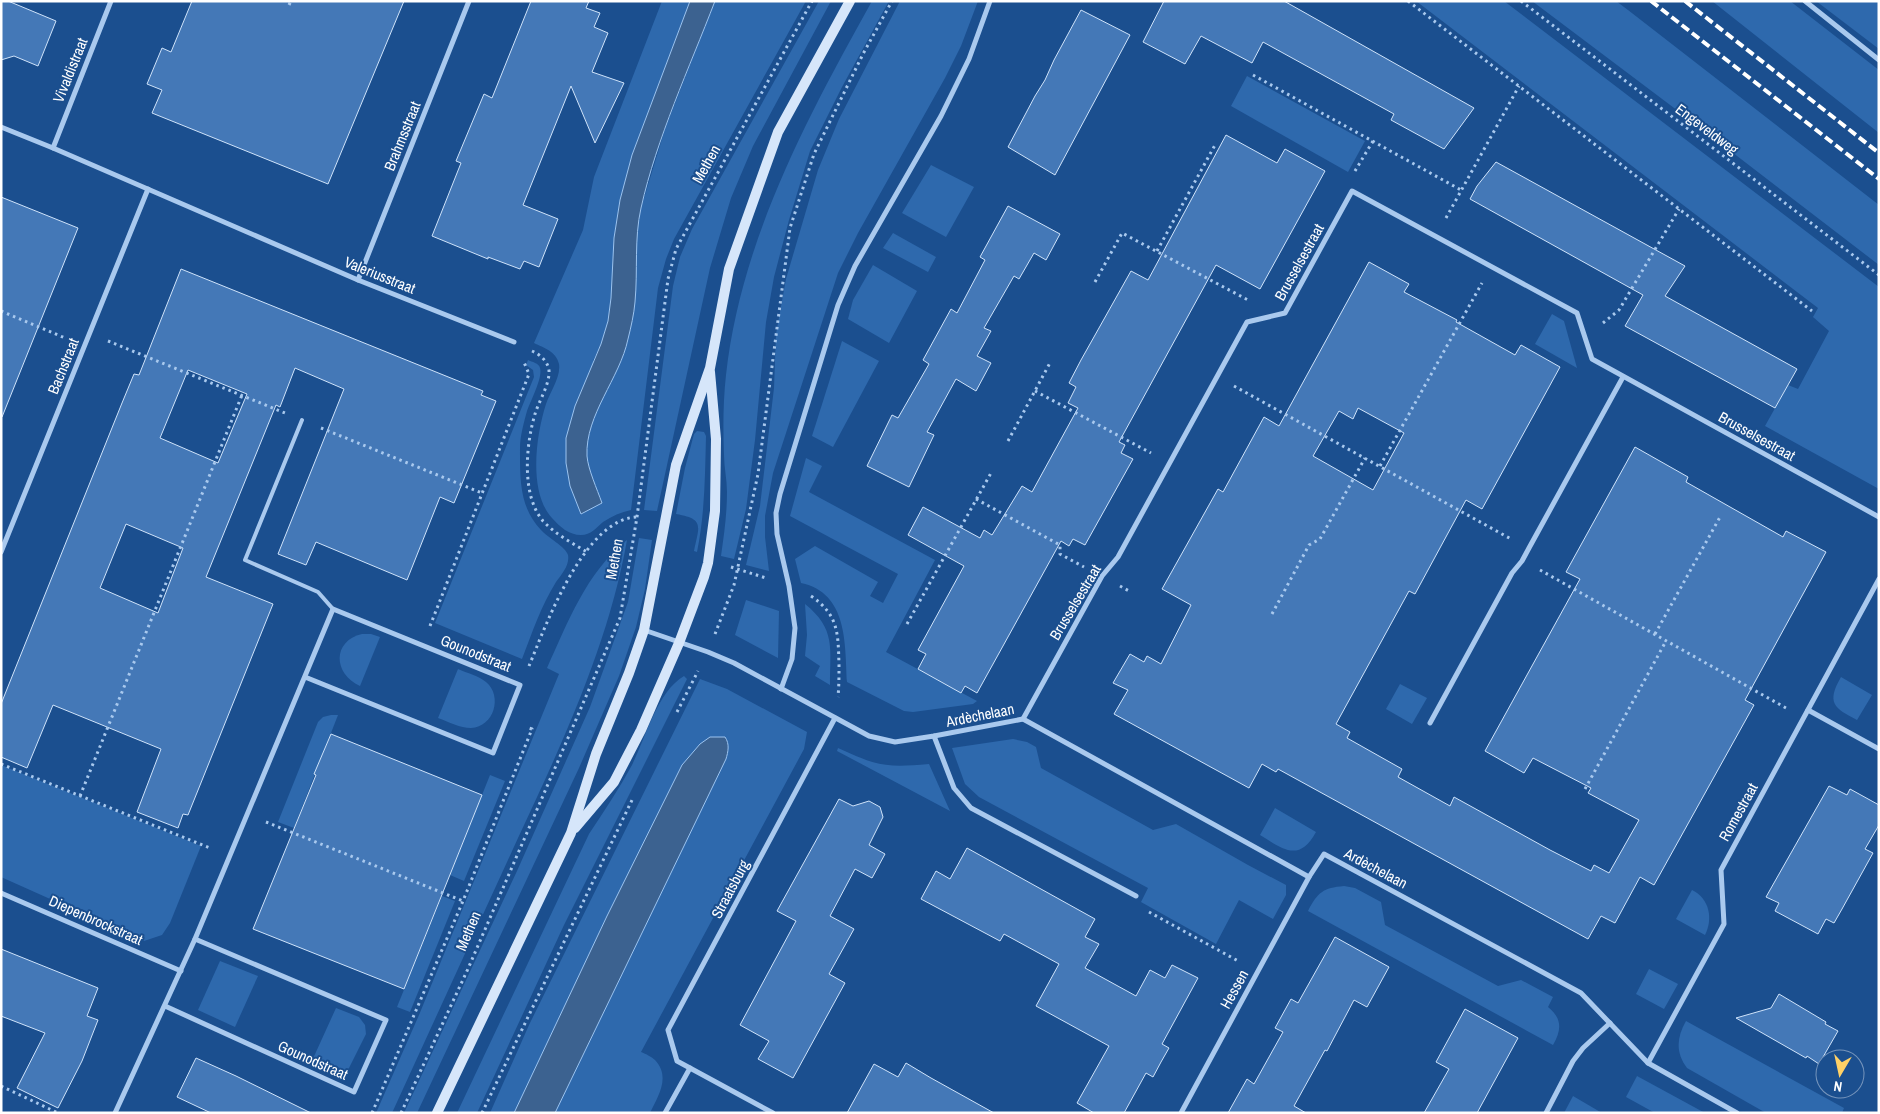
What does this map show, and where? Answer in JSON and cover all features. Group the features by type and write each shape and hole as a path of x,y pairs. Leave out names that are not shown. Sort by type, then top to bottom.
{"street":[{"name":"Vivaldistraat","path":"53,148 111,1"},
{"name":"Brahmsstraat","path":"358,280 469,1"},
{"path":"437,1113 571,832 596,754 629,673 644,630 676,465 710,368 729,269 778,132 850,1"},
{"path":"781,689 792,659 795,628 789,586 777,534 776,513 780,494 838,305 860,257 941,116 969,59 990,1"},
{"path":"1806,1 1879,60"},
{"name":"Valeriusstraat","path":"1,127 358,280 514,342"},
{"name":"Bachstraat","path":"1,552 148,189"},
{"name":"Brusselsestraat","path":"1022,719 1102,576 1118,557 1247,322 1286,313 1352,191 1577,313 1592,359 1879,517"},
{"path":"571,832 614,782 641,730 679,643 708,563 715,511 716,440 710,368"},
{"path":"1430,723 1512,573 1522,561 1623,376"},
{"name":"Romestraat","path":"1648,1064 1724,924 1721,870 1879,579"},
{"path":"115,1113 195,939 333,609"},
{"name":"Gounodstraat","path":"305,677 493,753 520,685 333,609"},
{"name":"Ardèchelaan","path":"644,630 725,660 869,736 881,740 895,742 1022,719 1309,878 1324,854 1581,993 1648,1064 1737,1113"},
{"path":"1808,710 1879,749"},
{"name":"Straatsburg","path":"773,1113 677,1061 668,1030 835,718"},
{"name":"Ardèchelaan","path":"934,736 954,788 971,808 1136,896"},
{"name":"Hessen","path":"1181,1113 1309,878"},
{"name":"Diepenbrockstraat","path":"1,893 181,971"},
{"name":"Gounodstraat","path":"165,1006 354,1092 386,1020 195,939"},
{"path":"1546,1113 1578,1055 1610,1023"},
{"path":"665,1113 690,1068"}],"lane":[{"name":"Gounodstraat","path":"302,420 245,560 318,592 333,609"}],"path":[{"name":"Methen","path":"401,1113 467,971 620,618 637,517 668,279 676,250 812,1"},
{"path":"1408,1 1812,310"},
{"name":"Engeveldweg","path":"1520,1 1879,275"},
{"path":"1253,75 1462,190"},
{"path":"1436,236 1518,86"},
{"path":"1352,191 1354,173 1373,141"},
{"path":"1157,251 1215,145"},
{"path":"1585,337 1619,310 1679,209"},
{"path":"1094,282 1122,233 1254,303 1266,317"},
{"path":"1380,466 1492,267"},
{"path":"1,312 84,346"},
{"path":"514,342 538,354 548,364 549,374 535,414 527,459 528,481 534,504 543,520 559,535 586,552"},
{"path":"422,645 529,374 514,342"},
{"path":"1008,441 1051,361"},
{"path":"1216,377 1529,548"},
{"path":"1035,390 1169,463"},
{"path":"80,796 242,396"},
{"path":"1272,614 1309,545 1320,539 1365,458"},
{"path":"906,624 990,473"},
{"path":"976,499 1060,545 1060,554 1130,592"},
{"path":"520,685 542,630 562,589 586,552 600,535 628,518 637,517 666,521"},
{"path":"1655,634 1720,517"},
{"path":"1522,561 1804,718"},
{"path":"708,563 738,569 804,591 820,602 832,617 838,634 839,691 835,718"},
{"path":"1585,789 1666,642"},
{"path":"372,1113 463,901 532,729 506,719"},
{"path":"1,764 229,856"},
{"path":"247,814 463,901"},
{"path":"1136,896 1137,905 1258,972"},
{"path":"1,1086 58,1113"}],"shaded area":[{"path":"662,1 690,1 632,155 620,200 614,238 608,321 601,344 593,361 617,370 628,341 637,233 641,208 665,129 715,1 806,1 674,239 666,259 658,288 631,510 610,518 588,534 577,535 565,530 552,518 544,507 540,494 536,463 539,431 546,404 558,374 559,364 552,353 534,343 583,230 594,177"},
{"path":"690,1 715,1 674,103 656,155 641,208 637,243 635,302 630,330 624,354 597,411 588,441 588,461 602,503 581,514 570,486 566,463 566,438 575,406 601,344 608,321 614,238 620,200 632,155"},
{"path":"819,1 831,1 753,146 731,198 710,268 657,511 644,510 673,286 680,257 692,229"},
{"path":"872,1 889,1 842,87 810,151 789,220 774,277 766,322 755,440 746,509 734,559 721,556 727,500 723,435 725,385 734,325 746,276 780,181 801,135"},
{"path":"900,1 978,1 961,46 945,78 858,233 838,273 773,473 765,516 765,537 769,571 746,565 760,506 774,388 776,334 786,279 818,170 839,119"},
{"path":"1416,1 1504,1 1879,287 1879,489 1765,426 1788,385 1798,389 1829,331 1813,317 1818,308"},
{"path":"1532,1 1616,1 1628,10 1879,205 1879,265 1698,126"},
{"path":"1712,1 1790,1 1879,70 1879,133"},
{"path":"1816,1 1879,1 1879,49"},
{"path":"1247,76 1365,141 1348,172 1231,106"},
{"path":"931,165 974,187 946,237 902,213"},
{"path":"893,233 936,257 928,272 883,248"},
{"path":"873,265 917,291 889,343 848,319 853,300"},
{"path":"1552,314 1564,321 1577,368 1535,344"},
{"path":"842,341 879,361 833,447 812,436"},
{"path":"528,360 538,365 540,372 522,429 520,470 522,492 528,512 544,533 567,552 568,562 541,610 522,659 435,623 534,377 533,370 526,365"},
{"path":"697,431 704,432 706,436 703,508 697,552 694,551 698,530 696,521 692,518 676,514 685,468 694,434"},
{"path":"806,458 822,466 809,492 935,560 886,652 977,701 973,704 913,712 904,711 847,682 844,637 836,609 828,597 816,589 801,583 795,559 815,546 878,582 870,596 883,603 898,574 790,516"},
{"path":"639,538 652,540 645,589 636,627 619,676 579,768 417,1113 404,1113 517,871 590,707 628,602"},
{"path":"627,540 609,617 567,730 392,1113 376,1113 419,1015 559,674 547,668 571,616 589,583 600,567"},
{"path":"746,600 779,611 778,658 735,635"},
{"path":"805,604 815,613 827,631 830,650 830,685 815,676 820,666 805,656 807,635"},
{"path":"362,634 380,637 360,686 351,681 345,674 340,658 341,650 345,643"},
{"path":"458,669 486,682 494,695 495,702 490,717 479,726 463,727 438,718"},
{"path":"684,676 687,679 564,925 477,1113 457,1113 589,834 632,765 659,704 666,693"},
{"path":"1841,677 1872,695 1857,720 1838,708 1833,699 1836,686"},
{"path":"700,679 727,689 807,732 804,749 641,1052 655,1060 660,1066 662,1073 663,1080 650,1113 490,1113 529,1025"},
{"path":"1400,684 1427,698 1412,724 1386,709"},
{"path":"338,715 294,828 278,822 318,722 323,717"},
{"path":"710,737 725,737 728,745 726,759 555,1113 514,1113 607,916 682,765 700,744"},
{"path":"1013,739 1027,742 1036,747 1041,768 1153,830 1176,824 1286,885 1286,895 1273,919 1239,900 1216,944 1141,902 1148,888 979,797 965,784 952,748"},
{"path":"838,748 863,759 882,764 902,766 929,764 950,811 837,751"},
{"path":"1,765 201,846 170,923 162,935 144,941 1,877"},
{"path":"490,775 505,781 464,881 450,875"},
{"path":"1275,808 1316,832 1310,842 1303,848 1290,850 1283,848 1260,835"},
{"path":"1344,886 1355,888 1381,902 1385,925 1498,986 1521,980 1553,997 1548,1007 1556,1015 1559,1029 1553,1045 1308,911 1322,892"},
{"path":"1692,890 1703,899 1708,910 1709,922 1705,935 1676,919"},
{"path":"442,896 455,901 410,1012 397,1007"},
{"path":"220,961 258,976 235,1027 198,1010"},
{"path":"1649,969 1678,984 1664,1009 1636,994"},
{"path":"336,1008 359,1017 365,1025 366,1034 348,1070 340,1074 332,1073 311,1063"},
{"path":"1686,1021 1815,1092 1815,1099 1828,1099 1844,1108 1842,1113 1766,1113 1687,1068 1679,1050 1681,1033"},
{"path":"1637,1076 1705,1113 1655,1113 1626,1097"},
{"path":"1573,1096 1602,1113 1564,1113"}],"building":[{"path":"1,1 8,1 56,21 38,66 14,56 1,60"},
{"path":"192,1 404,1 328,184 152,113 162,90 147,84 162,48 171,52"},
{"path":"531,1 589,1 586,8 600,13 594,27 608,33 592,72 624,83 595,143 571,86 523,205 558,219 539,267 524,261 520,269 488,257 488,259 432,236 461,163 456,161 484,94 492,98"},
{"path":"1164,1 1284,1 1474,108 1444,149 1391,120 1394,114 1263,42 1252,63 1201,36 1185,64 1143,42"},
{"path":"1081,10 1130,35 1055,175 1008,147"},
{"path":"1226,135 1277,163 1285,149 1325,171 1260,289 1216,265 1119,442 1125,445 1121,453 1133,459 1085,545 1073,539 1069,546 1061,541 977,693 965,686 961,693 918,669 926,654 918,650 964,566 908,535 923,507 980,538 984,530 992,535 1022,486 1032,492 1078,408 1068,403 1076,387 1069,383 1081,360 1131,271 1148,280"},
{"path":"1496,162 1685,266 1665,296 1797,369 1775,408 1625,326 1643,295 1470,199 1477,186"},
{"path":"1,197 78,228 2,417 1,417"},
{"path":"1008,206 1060,234 1046,260 1034,253 1019,279 1014,276 984,328 991,331 977,356 991,363 976,391 956,379 927,432 934,435 909,487 867,466 892,415 898,418 929,364 923,360 951,309 957,313 985,260 980,257"},
{"path":"1369,262 1409,284 1404,292 1457,320 1456,322 1515,355 1521,345 1560,367 1482,509 1466,500 1415,594 1409,591 1336,724 1350,732 1347,738 1402,769 1398,777 1450,806 1454,797 1591,871 1594,865 1609,873 1639,820 1588,793 1591,788 1533,758 1524,773 1485,751 1580,579 1566,572 1635,447 1688,477 1686,482 1783,537 1786,531 1826,552 1745,700 1754,705 1654,885 1640,877 1615,923 1601,916 1588,939 1278,769 1276,772 1262,764 1249,788 1114,714 1128,690 1113,683 1130,654 1144,662 1147,656 1161,664 1191,605 1162,589 1218,489 1223,492 1264,417 1279,426","holes":["1358,408 1404,433 1373,490 1313,456 1339,411 1353,419"]},
{"path":"181,269 483,391 481,395 496,401 454,503 440,497 407,580 316,542 306,565 278,554 344,389 295,368 280,407 276,405 206,577 273,604 188,815 183,814 178,828 137,812 161,749 53,705 27,768 1,757 1,704 134,374 139,375","holes":["188,370 247,394 218,463 160,438","126,524 183,548 158,613 100,588"]},
{"path":"331,734 482,795 404,989 253,929"},
{"path":"1829,786 1847,795 1850,789 1879,805 1879,825 1865,849 1873,853 1842,909 1834,923 1826,919 1818,934 1775,911 1779,903 1766,897"},
{"path":"839,799 853,806 869,801 880,807 883,817 869,845 885,854 872,878 855,869 830,916 854,929 829,974 845,983 793,1078 758,1059 769,1041 740,1025 796,921 777,911"},
{"path":"967,848 1095,919 1085,937 1099,944 1085,968 1136,996 1150,970 1165,978 1172,965 1198,978 1162,1044 1169,1048 1153,1077 1146,1073 1124,1113 1094,1113 1077,1103 1109,1046 1036,1006 1059,964 1004,934 1000,941 921,899 936,871 950,879"},
{"path":"1335,937 1389,967 1367,1007 1354,1000 1327,1051 1325,1050 1294,1106 1306,1113 1228,1113 1247,1079 1254,1084 1283,1032 1275,1028 1291,999 1298,1003"},
{"path":"1,949 98,988 87,1016 98,1020 82,1061 58,1108 17,1088 45,1033 1,1016"},
{"path":"1779,994 1838,1031 1828,1049 1815,1049 1815,1061 1736,1018 1771,1008"},
{"path":"1465,1009 1518,1038 1477,1113 1424,1113 1449,1069 1436,1062"},
{"path":"196,1058 311,1113 211,1113 177,1097"},
{"path":"906,1063 994,1113 847,1113 874,1064 898,1077"}],"railway":[{"path":"1651,1 1879,179"},
{"path":"1685,1 1879,153"}]}
